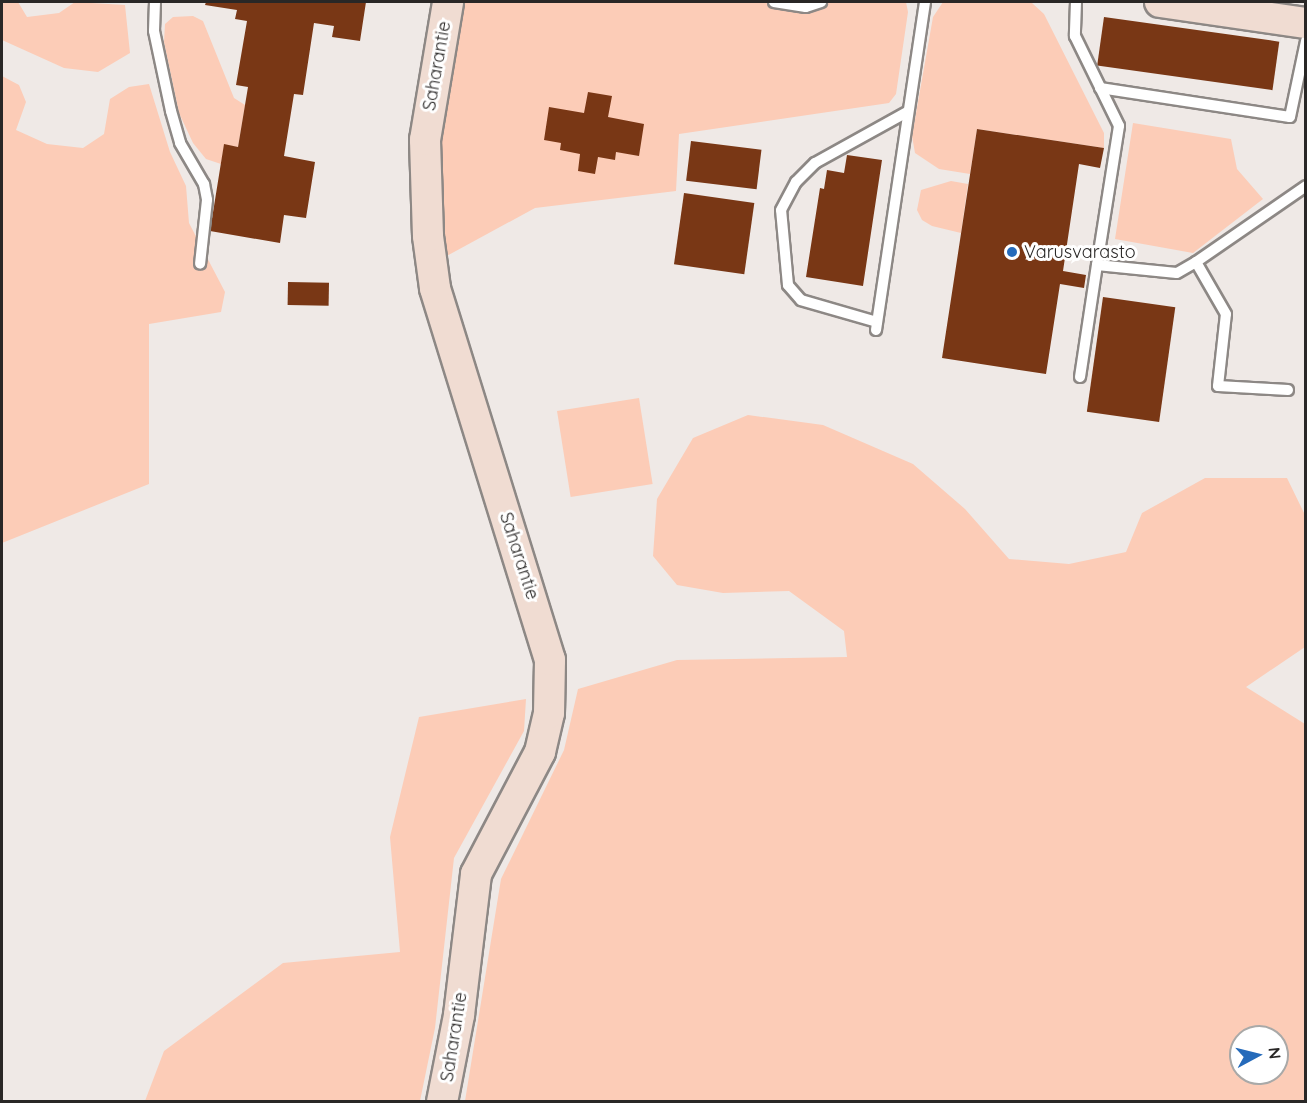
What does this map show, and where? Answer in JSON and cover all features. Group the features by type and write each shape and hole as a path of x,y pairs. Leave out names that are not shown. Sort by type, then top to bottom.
{"street":[{"name":"Saharantie","path":"442,1101 459,1015 476,874 540,752 549,713 550,660 435,288 428,236 424,140 448,2"},
{"path":"1160,2 1204,5 1305,23"}],"lane":[{"path":"154,2 154,31 171,111 180,143 204,184 207,201 200,264"},
{"path":"774,2 806,7 822,2"},
{"path":"907,112 815,163 796,182 781,210 788,285 801,300 877,326 925,2"},
{"path":"1076,2 1075,36 1119,126 1080,376"},
{"path":"1100,88 1290,117 1305,41"},
{"path":"1097,265 1178,273 1305,186"},
{"path":"1196,262 1226,314 1218,386 1288,390"}],"shaded area":[{"path":"2,2 18,2 27,17 59,13 75,2 125,5 130,53 98,72 64,68 2,40"},
{"path":"462,2 906,2 908,12 896,94 889,103 679,134 676,191 535,208 443,258 436,166 447,52"},
{"path":"943,2 1032,3 1044,14 1104,133 1104,148 977,129 970,174 939,169 915,153 912,136 933,17"},
{"path":"193,16 203,21 234,98 245,105 238,147 224,145 221,164 206,159 193,143 179,113 164,42 165,24 173,17"},
{"path":"2,76 19,85 26,102 16,130 47,144 83,148 104,134 110,99 129,87 149,84 170,152 186,186 189,223 225,292 221,312 149,324 149,484 2,543"},
{"path":"1133,123 1231,139 1237,169 1263,199 1193,253 1115,239"},
{"path":"951,181 968,184 961,233 932,226 922,220 917,210 921,190"},
{"path":"639,398 653,484 571,497 557,411"},
{"path":"748,415 823,425 913,464 965,509 1009,559 1069,564 1126,552 1142,513 1205,478 1287,478 1305,515 1305,647 1246,687 1305,724 1305,1101 465,1101 501,879 564,750 578,689 677,660 847,657 844,631 789,591 723,593 677,585 653,556 657,499 693,438"},
{"path":"526,699 524,731 454,858 435,1028 420,1101 145,1101 164,1051 283,963 400,952 390,837 419,717"}],"building":[{"path":"206,2 366,2 360,41 332,37 334,26 314,23 303,95 294,94 284,156 315,162 306,218 284,215 280,243 210,231 224,144 238,147 248,87 236,85 247,21 235,19 237,10 205,5"},
{"path":"1104,17 1279,42 1272,90 1097,66"},
{"path":"588,92 612,96 608,117 644,124 639,156 616,152 615,160 598,157 595,174 578,171 580,154 560,150 561,143 544,140 549,107 584,113"},
{"name":"Varusvarasto","path":"977,129 1104,148 1100,168 1079,164 1063,271 1086,275 1084,288 1060,284 1046,374 942,358"},
{"path":"691,141 761,150 757,189 686,181"},
{"path":"847,155 882,160 863,286 806,277 820,188 824,189 827,170 844,173"},
{"path":"684,193 754,203 744,274 674,264"},
{"path":"288,282 329,283 329,306 288,305"},
{"path":"1103,297 1175,307 1159,422 1087,412"}],"place":[{"name":"Varusvarasto","path":"1012,252"}]}
